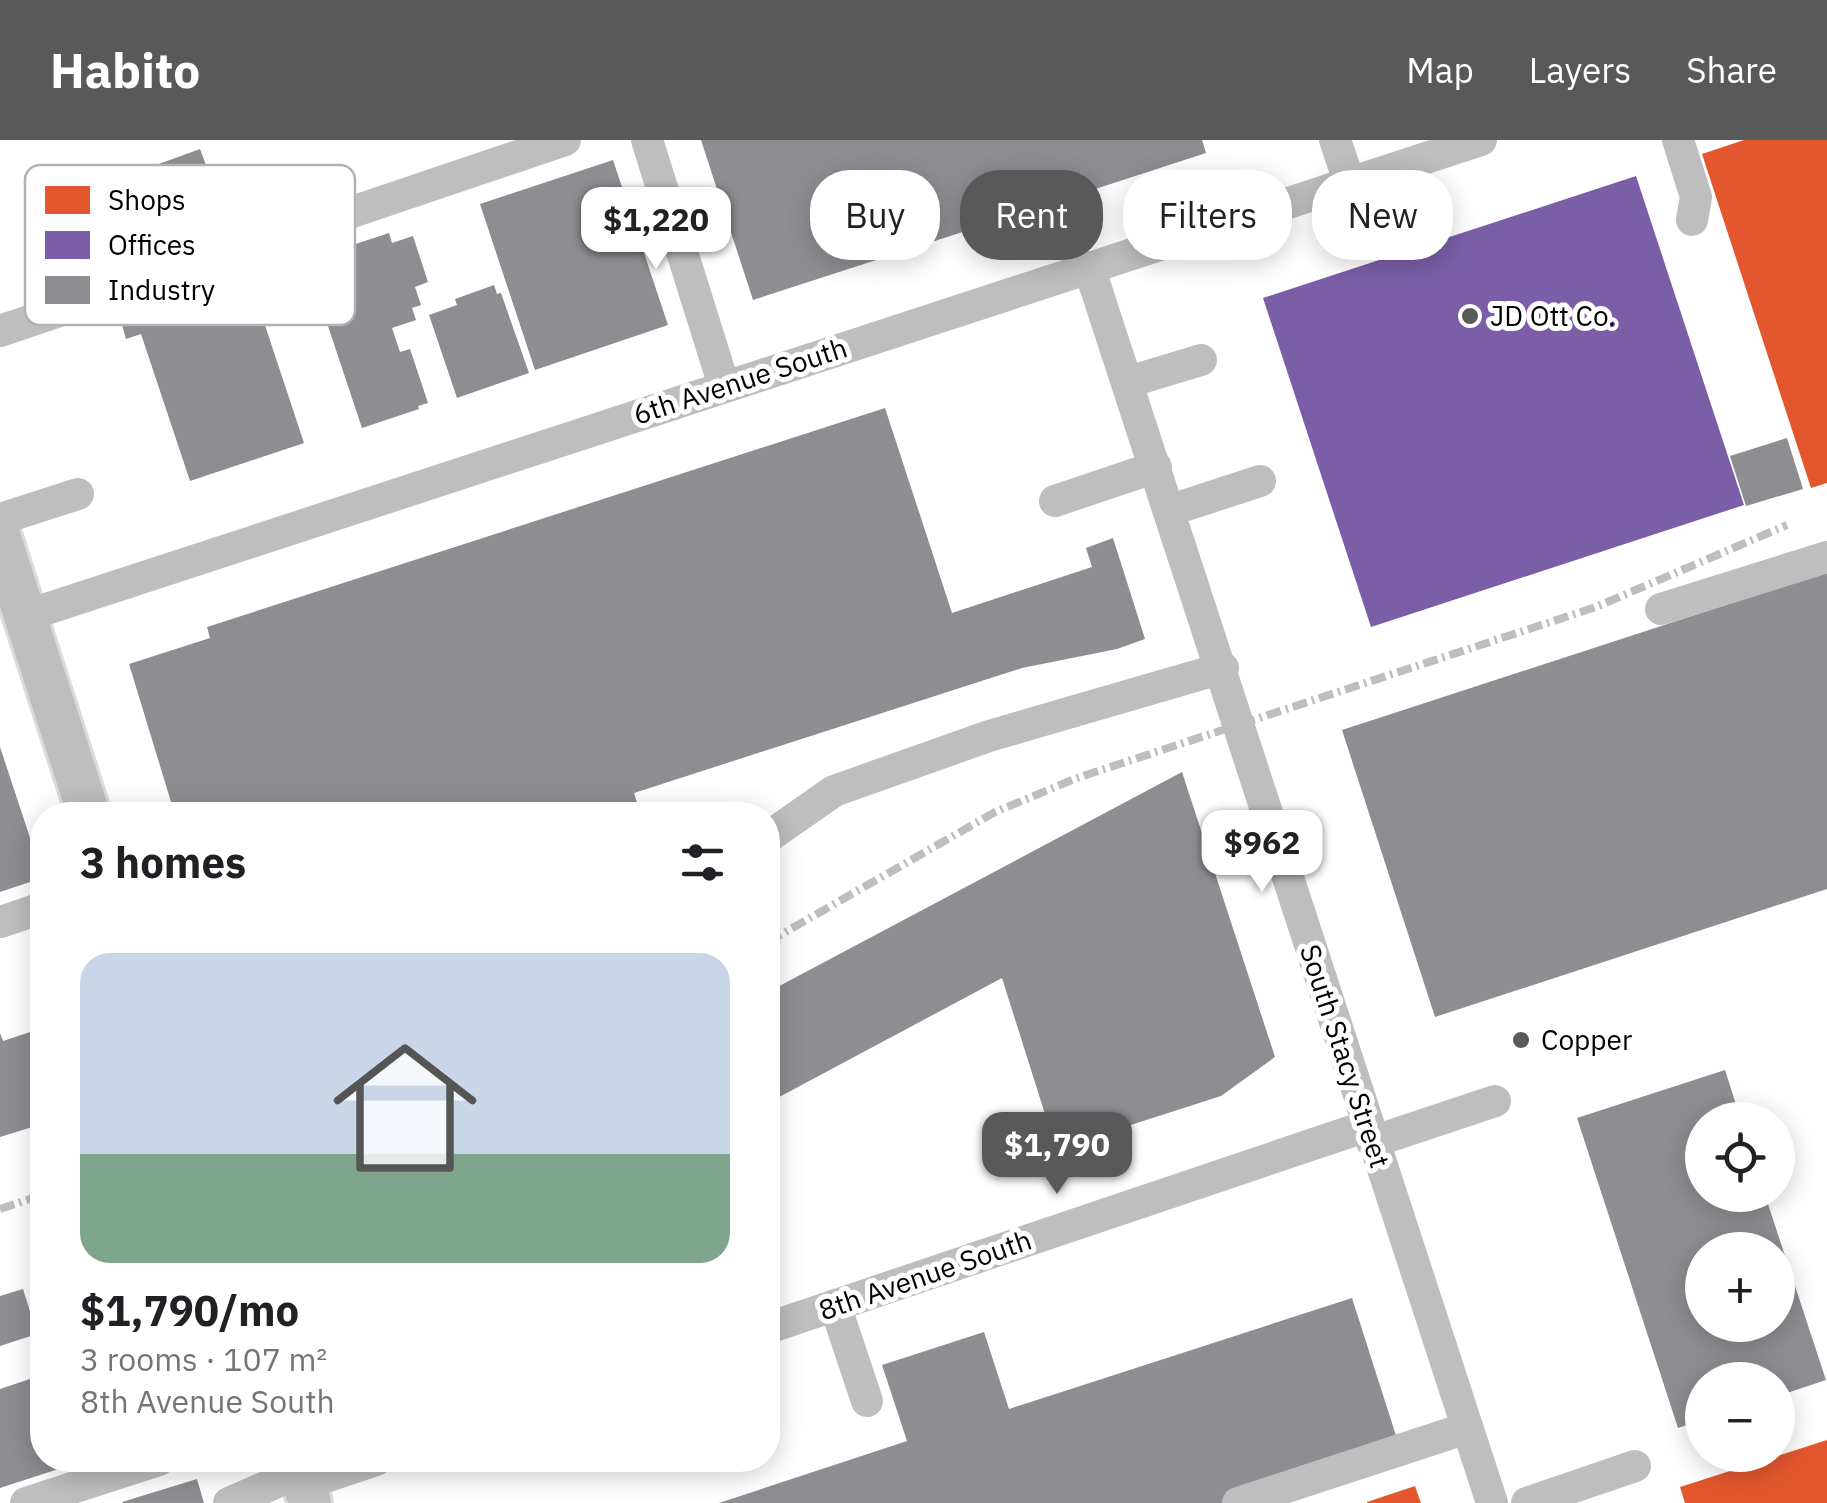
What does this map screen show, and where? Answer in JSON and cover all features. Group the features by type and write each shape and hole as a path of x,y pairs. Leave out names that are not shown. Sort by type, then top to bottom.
{"main road":[{"path":"0,538 12,620 84,802"}],"street":[{"path":"355,211 564,140"},
{"path":"647,140 724,386"},
{"path":"1336,140 1346,170"},
{"name":"6th Avenue South","path":"1371,170 1394,154 1482,140"},
{"path":"1678,140 1696,197 1692,220"},
{"name":"6th Avenue South","path":"12,620 1312,196"},
{"name":"South Stacy Street","path":"1090,267 1492,1503"},
{"path":"0,331 25,323"},
{"path":"1128,382 1201,360"},
{"path":"1055,501 1156,467"},
{"path":"1171,510 1260,481"},
{"path":"0,519 78,494"},
{"path":"1661,609 1827,556"},
{"path":"780,829 834,791 989,736 1223,668"},
{"path":"0,922 30,912"},
{"name":"8th Avenue South","path":"780,1324 1370,1134 1494,1101"},
{"path":"835,1305 867,1401"},
{"path":"1238,1503 1467,1428"},
{"path":"1527,1503 1635,1466"},
{"path":"26,1503 122,1472"},
{"path":"229,1503 332,1472"}],"building: Shops":[{"path":"1744,140 1827,140 1827,483 1811,488 1702,154"},
{"path":"1827,1440 1827,1503 1685,1503 1680,1487 1727,1472 1795,1472 1795,1450"},
{"path":"1415,1486 1421,1503 1367,1503 1367,1502"}],"building: Offices":[{"path":"1636,176 1744,505 1371,627 1263,298 1379,260 1453,260 1453,236"}],"building: Industry":[{"path":"701,140 1202,140 1206,153 1154,170 1123,170 1123,180 1103,186 1103,170 960,170 960,233 940,239 940,170 810,170 810,260 876,260 753,300"},
{"path":"200,149 206,165 156,165"},
{"path":"613,160 668,325 535,370 480,204"},
{"path":"389,233 392,243 413,236 428,282 415,287 421,305 412,308 416,320 392,328 400,352 410,349 428,403 362,428 328,325 355,325 355,244"},
{"path":"494,285 497,294 501,293 529,373 457,398 429,315 457,305 455,299"},
{"path":"122,325 265,325 304,443 190,481 141,334 126,339"},
{"path":"885,408 952,613 1092,567 1086,548 1113,538 1145,639 1117,649 1022,668 634,793 637,802 171,802 129,664 210,638 207,627"},
{"path":"1787,438 1803,489 1746,506 1730,456"},
{"path":"1827,572 1827,889 1435,1017 1342,730"},
{"path":"0,747 30,838 30,882 0,892"},
{"path":"1182,772 1275,1057 1221,1096 1056,1149 1002,978 780,1097 780,986"},
{"path":"30,1032 30,1128 0,1137 0,1033 3,1041"},
{"path":"1725,1070 1735,1102 1685,1102 1685,1212 1771,1212 1777,1232 1685,1232 1685,1342 1795,1342 1795,1286 1826,1380 1795,1390 1795,1362 1685,1362 1685,1426 1678,1428 1577,1118"},
{"path":"23,1289 30,1312 30,1336 0,1346 0,1296"},
{"path":"1352,1298 1399,1445 1222,1503 719,1503 907,1441 882,1365 984,1332 1009,1409"},
{"path":"30,1379 30,1472 49,1472 0,1488 0,1389"},
{"path":"197,1479 204,1503 122,1502"}],"railway":[{"path":"780,935 995,812 1077,778 1596,607 1787,525"},
{"path":"0,1209 30,1199"}],"place":[{"name":"JD Ott Co.","path":"1470,316"},
{"name":"Copper","path":"1521,1040"}]}
